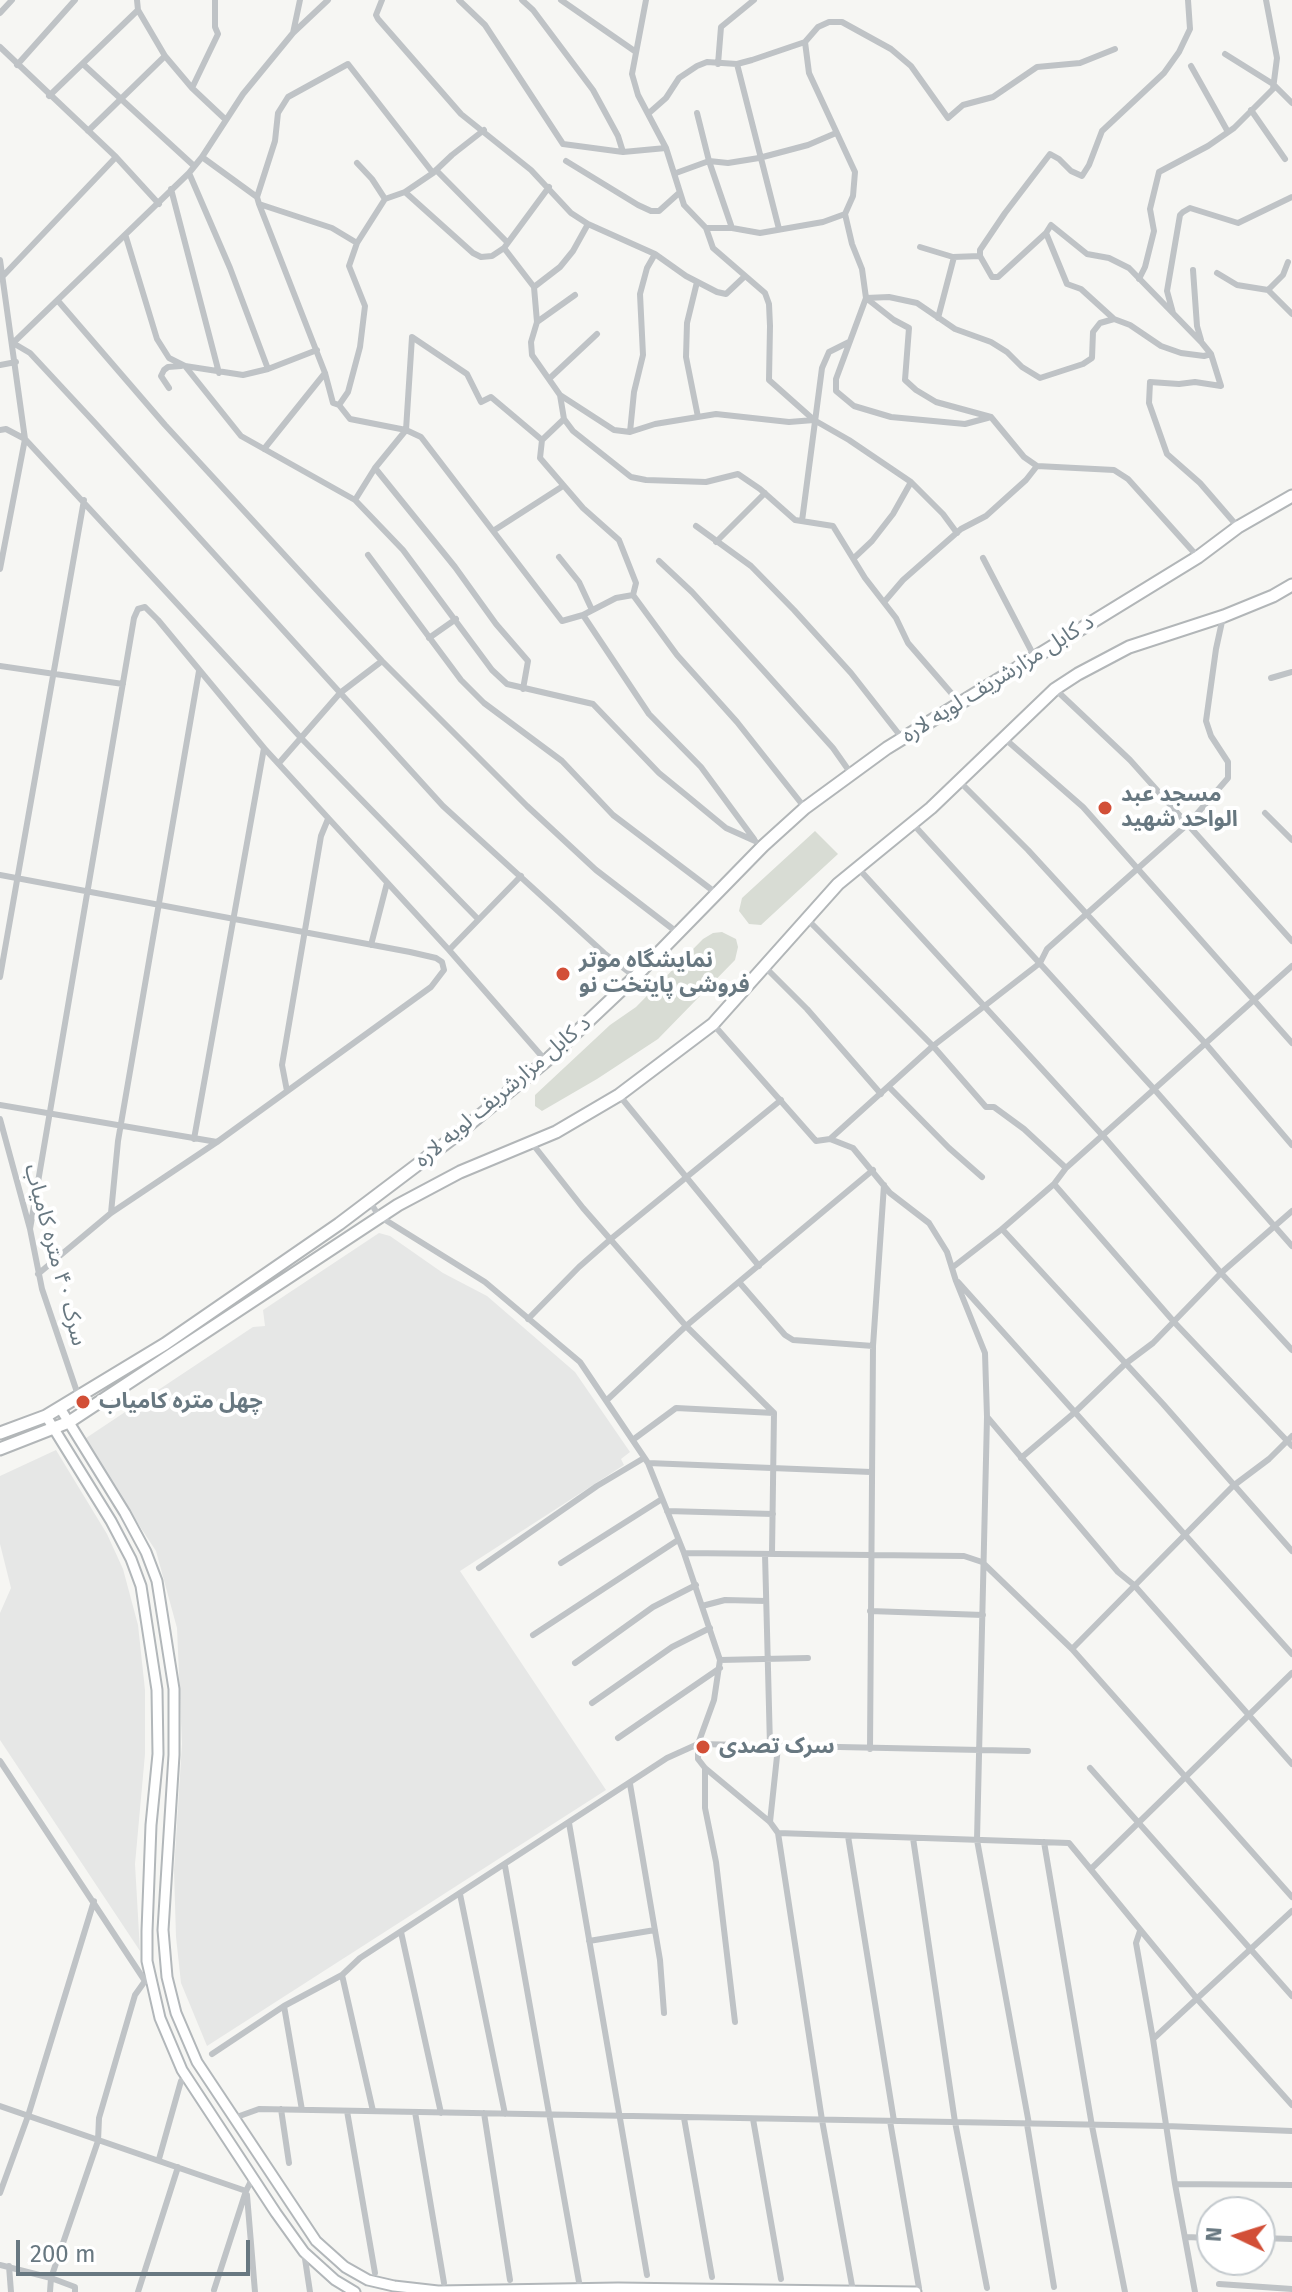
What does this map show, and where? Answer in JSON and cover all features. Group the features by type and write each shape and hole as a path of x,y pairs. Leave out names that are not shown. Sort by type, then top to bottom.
{"highway":[{"name":"د کابل مزارشریف لویه لاره","path":"1,1430 46,1416 79,1398 190,1327 370,1202 546,1061 635,977 759,844 805,808 902,738 1292,496"},
{"name":"د کابل مزارشریف لویه لاره","path":"0,1449 69,1422 379,1216 460,1172 556,1132 619,1095 713,1024 857,867 913,824 960,782 1055,689 1129,647 1224,616 1292,585"}],"main road":[{"path":"60,1408 125,1513 157,1581 174,1689 174,1755 164,1903 164,1959 173,2001 197,2062 316,2241 345,2267 368,2280 438,2291 917,2290"},
{"path":"46,1416 111,1521 141,1586 157,1690 158,1754 147,1904 147,1961 148,1981 160,2018 182,2070 304,2252 335,2280 355,2292"}],"street":[{"path":"0,13 12,0"},
{"path":"17,65 75,0"},
{"path":"137,0 138,10 165,56 192,88 226,120"},
{"path":"192,88 218,34 215,0"},
{"path":"293,33 300,0"},
{"path":"13,343 59,302 189,173 243,94 293,33 328,0"},
{"path":"382,0 376,15 378,19 461,114 549,187 571,213 588,224 655,254 697,282 726,294 744,277"},
{"path":"459,0 492,33 563,144 623,152 666,148"},
{"path":"522,0 533,10 593,90 618,136 623,152"},
{"path":"561,0 636,52"},
{"path":"646,0 632,74 638,95 666,148 684,205 706,228 713,248 765,293 769,304 769,380 814,420 911,482 957,533"},
{"path":"718,64 721,27 754,0"},
{"path":"1188,0 1190,29 1179,52 1164,73 1102,131 1082,176 1050,154 1005,213 980,250 980,256 992,277 998,277 1051,225 1087,254 1109,258 1129,268 1202,343 1211,354 1221,386 1195,382 1150,382 1148,393 1167,454 1200,483 1238,527"},
{"path":"1139,279 1154,231 1150,209 1159,172 1228,132 1273,89 1277,58 1266,0"},
{"path":"49,96 138,10"},
{"path":"649,113 687,72 707,62 737,64 805,42 818,27 829,22 842,22 891,49 911,66 948,118 963,105 993,97 1037,67 1080,63 1115,49"},
{"path":"805,42 809,73 855,172 853,196 845,214 862,269 866,298 836,379 836,391 854,406 881,415 965,424 991,417"},
{"path":"0,47 116,157 159,204"},
{"path":"1225,54 1273,84 1292,103"},
{"path":"88,131 165,56"},
{"path":"633,595 616,598 583,615 562,621 421,437 406,430 350,419 339,405 333,403 317,350 258,201 275,141 278,113 288,97 348,64 435,172 506,245 534,287 537,322 531,342 532,355 560,395 564,419 573,431 631,477 706,482 738,474 765,493 784,513 802,521 833,526 865,578 885,601 917,655 959,702"},
{"path":"737,64 779,229"},
{"path":"84,65 193,165"},
{"path":"1191,66 1228,132"},
{"path":"1251,110 1285,159"},
{"path":"697,113 709,161 732,228"},
{"path":"339,405 348,392 360,347 365,306 349,266 357,243 385,199 405,192 435,172 484,130"},
{"path":"676,173 709,161 728,163 759,158 808,145 836,133"},
{"path":"3,276 116,157"},
{"path":"202,157 258,201 332,228 357,243"},
{"path":"566,161 651,211 659,211 679,193"},
{"path":"357,163 385,199"},
{"path":"189,173 230,268 268,369"},
{"path":"405,192 481,257 492,256 506,245 549,187"},
{"path":"171,189 219,373"},
{"path":"1173,313 1167,291 1183,212 1190,208 1238,223 1292,197"},
{"path":"706,228 760,233 823,222 845,214"},
{"path":"534,287 560,267 588,224"},
{"path":"1046,233 1067,284 1081,289 1114,319 1130,325 1161,346 1181,353 1211,354"},
{"path":"126,237 157,339 169,358 185,366 243,375 317,350"},
{"path":"920,247 954,257 980,256"},
{"path":"630,432 634,392 643,355 640,294 647,268 655,254"},
{"path":"938,318 954,257"},
{"path":"0,260 3,299 16,362 25,439 0,569"},
{"path":"1268,290 1283,275 1288,262"},
{"path":"1193,270 1197,326 1202,343"},
{"path":"1217,273 1237,285 1268,290 1292,314"},
{"path":"697,282 687,323 686,357 698,417"},
{"path":"537,322 575,295"},
{"path":"866,298 903,299 932,311 955,329 991,342 1040,378 1092,358 1093,332 1100,323 1114,319"},
{"path":"866,298 909,328 905,380 916,390 936,402 991,417 1024,457 1037,466 1114,470 1128,479 1198,557"},
{"path":"59,302 165,425 382,661 527,806 585,859 678,933"},
{"path":"550,378 597,334"},
{"path":"355,500 375,468 406,430 412,337 467,374 481,402 491,397 542,440"},
{"path":"802,521 822,368 829,352 849,342"},
{"path":"13,343 30,353 443,806 635,977"},
{"path":"0,365 16,362"},
{"path":"169,388 161,376 164,370 185,366"},
{"path":"185,366 241,436 355,500 403,550 492,670 507,684 593,704 659,773 726,828 759,844"},
{"path":"264,449 325,373"},
{"path":"560,395 614,430 630,432 655,424 716,414 789,422 814,420"},
{"path":"564,419 542,440 540,458 583,508 619,540 636,583 633,595"},
{"path":"0,430 6,429 25,439 302,739 478,919"},
{"path":"885,601 903,580 957,533 986,516 1037,466"},
{"path":"375,468 528,661 523,689"},
{"path":"854,558 893,514 911,482"},
{"path":"493,531 563,486"},
{"path":"716,542 765,493"},
{"path":"0,977 84,500"},
{"path":"696,526 751,566 794,610 851,673 902,738"},
{"path":"368,555 461,680 484,703 562,761 613,815 716,893"},
{"path":"559,557 579,582 592,610"},
{"path":"983,558 1034,656"},
{"path":"659,561 692,592 763,670 833,748 852,775"},
{"path":"633,595 677,655 737,722 805,808"},
{"path":"30,1229 138,609 145,607 264,748 461,963 546,1061"},
{"path":"583,615 649,714 701,767 759,844"},
{"path":"830,1139 933,1046 1040,963 1047,949 1189,823 1228,778 1228,762 1211,736 1206,721 1224,616"},
{"path":"429,638 456,619"},
{"path":"279,763 340,693 382,661"},
{"path":"0,666 123,684"},
{"path":"111,1213 121,1127 199,671"},
{"path":"1271,678 1292,672"},
{"path":"1055,689 1130,760 1292,941"},
{"path":"1004,738 1083,807 1292,1043"},
{"path":"194,1139 264,748"},
{"path":"960,782 1028,850 1205,1043 1292,1145"},
{"path":"1265,813 1292,840"},
{"path":"287,1091 282,1065 321,836 328,819"},
{"path":"913,824 1292,1246"},
{"path":"857,867 1104,1137 1292,1350"},
{"path":"0,875 436,958 442,962 444,970"},
{"path":"449,950 521,876"},
{"path":"371,945 387,883"},
{"path":"807,919 933,1046 986,1107 994,1107 1024,1129 1066,1168"},
{"path":"38,1274 111,1213 217,1142 431,987 444,970 461,963"},
{"path":"764,966 807,1009 881,1094"},
{"path":"953,1267 1054,1184 1066,1168 1292,966"},
{"path":"713,1024 816,1141 830,1139 853,1148 890,1193 929,1223 947,1252 985,1353 987,1417 977,1840 1054,2287"},
{"path":"889,1087 982,1177"},
{"path":"619,1095 759,1266"},
{"path":"528,1319 612,1238 687,1180 781,1100"},
{"path":"0,1105 217,1142"},
{"name":"سرک ۴۰ متره کامیاب","path":"0,1119 30,1229 38,1274 63,1358 79,1398"},
{"path":"531,1142 583,1208 686,1326 774,1413 773,1514 766,1601 770,1746"},
{"path":"607,1400 686,1326 873,1170"},
{"path":"1054,1184 1175,1323 1290,1441 1233,1486 1072,1649"},
{"path":"870,1749 873,1346 884,1185"},
{"path":"370,1202 379,1216 485,1282 580,1362 646,1460 696,1585 720,1664 714,1700 698,1744 698,1759 770,1822 778,1833 822,2120 853,2291"},
{"path":"1021,1458 1175,1323 1221,1273 1292,1211"},
{"path":"1002,1229 1292,1551"},
{"path":"956,1281 1292,1654"},
{"path":"739,1282 785,1335 793,1340 873,1346"},
{"path":"634,1439 676,1408 774,1413"},
{"path":"987,1417 1118,1572 1134,1585 1292,1764"},
{"path":"479,1568 597,1486 646,1460 871,1472"},
{"path":"561,1563 662,1499"},
{"path":"667,1511 773,1514"},
{"path":"533,1635 678,1540"},
{"path":"684,1553 964,1556 982,1562 1072,1649 1292,1897"},
{"path":"575,1663 653,1607 696,1585"},
{"path":"702,1606 725,1600 766,1601"},
{"path":"870,1611 983,1615"},
{"path":"592,1703 672,1647 710,1628"},
{"path":"618,1738 720,1664 808,1658"},
{"path":"1092,1868 1292,1673"},
{"path":"212,2054 284,2006 342,1975 360,1958 667,1758 698,1744 1028,1751"},
{"path":"770,1822 778,1747"},
{"path":"0,1761 148,1981 135,1995 102,2106 98,2141 51,2278 50,2292"},
{"path":"705,1768 705,1808 716,1862 735,2022"},
{"path":"1090,1768 1292,1996"},
{"path":"630,1784 655,1930 664,2013"},
{"path":"569,1823 647,2275"},
{"path":"778,1833 1069,1843 1198,2000 1292,2105"},
{"path":"848,1836 917,2290"},
{"path":"913,1838 955,2122 987,2288"},
{"path":"1044,1842 1092,2126 1125,2292"},
{"path":"505,1866 579,2282"},
{"path":"460,1894 505,2114"},
{"path":"0,2193 28,2116 94,1901"},
{"path":"1153,2039 1292,1911"},
{"path":"589,1941 655,1930"},
{"path":"1140,1931 1136,1943 1195,2292"},
{"path":"401,1932 441,2113"},
{"path":"342,1975 373,2111"},
{"path":"284,2006 302,2110"},
{"path":"159,2159 181,2081"},
{"path":"0,2106 246,2191"},
{"path":"234,2118 259,2109 281,2109 1292,2131"},
{"path":"281,2109 289,2163"},
{"path":"347,2111 375,2273"},
{"path":"415,2112 444,2283"},
{"path":"484,2113 510,2280"},
{"path":"684,2118 712,2277"},
{"path":"753,2119 781,2279"},
{"path":"138,2292 178,2167"},
{"path":"214,2290 253,2177"},
{"path":"1175,2184 1292,2185"},
{"path":"246,2191 255,2292"},
{"path":"1185,2237 1196,2237"},
{"path":"304,2252 310,2292"},
{"path":"0,2265 51,2278 75,2287 75,2292"},
{"path":"9,2266 11,2292"},
{"path":"1219,2284 1292,2289"}],"shaded area":[{"path":"815,831 838,854 761,925 749,924 739,911 742,898"},
{"path":"722,932 736,939 735,960 658,1039 542,1111 535,1106 535,1095 610,1025 636,1007 703,939"},
{"path":"379,1233 390,1236 443,1273 487,1296 575,1372 630,1452 621,1459 624,1465 460,1571 606,1790 207,2046 181,1983 176,1937 174,1870 182,1744 177,1628 156,1551 83,1440 253,1327 265,1326 263,1310"},
{"path":"56,1450 107,1534 123,1569 138,1625 145,1690 145,1754 135,1864 140,1951 0,1740 0,1613 11,1588 0,1544 0,1476"}],"place":[{"name":"مسجد عبد الواحد شهید","path":"1105,808"},
{"name":"نمایشگاه موتر فروشی پایتخت نو","path":"563,974"},
{"name":"چهل متره کامیاب","path":"83,1402"},
{"name":"سرک تصدی","path":"703,1747"}]}
